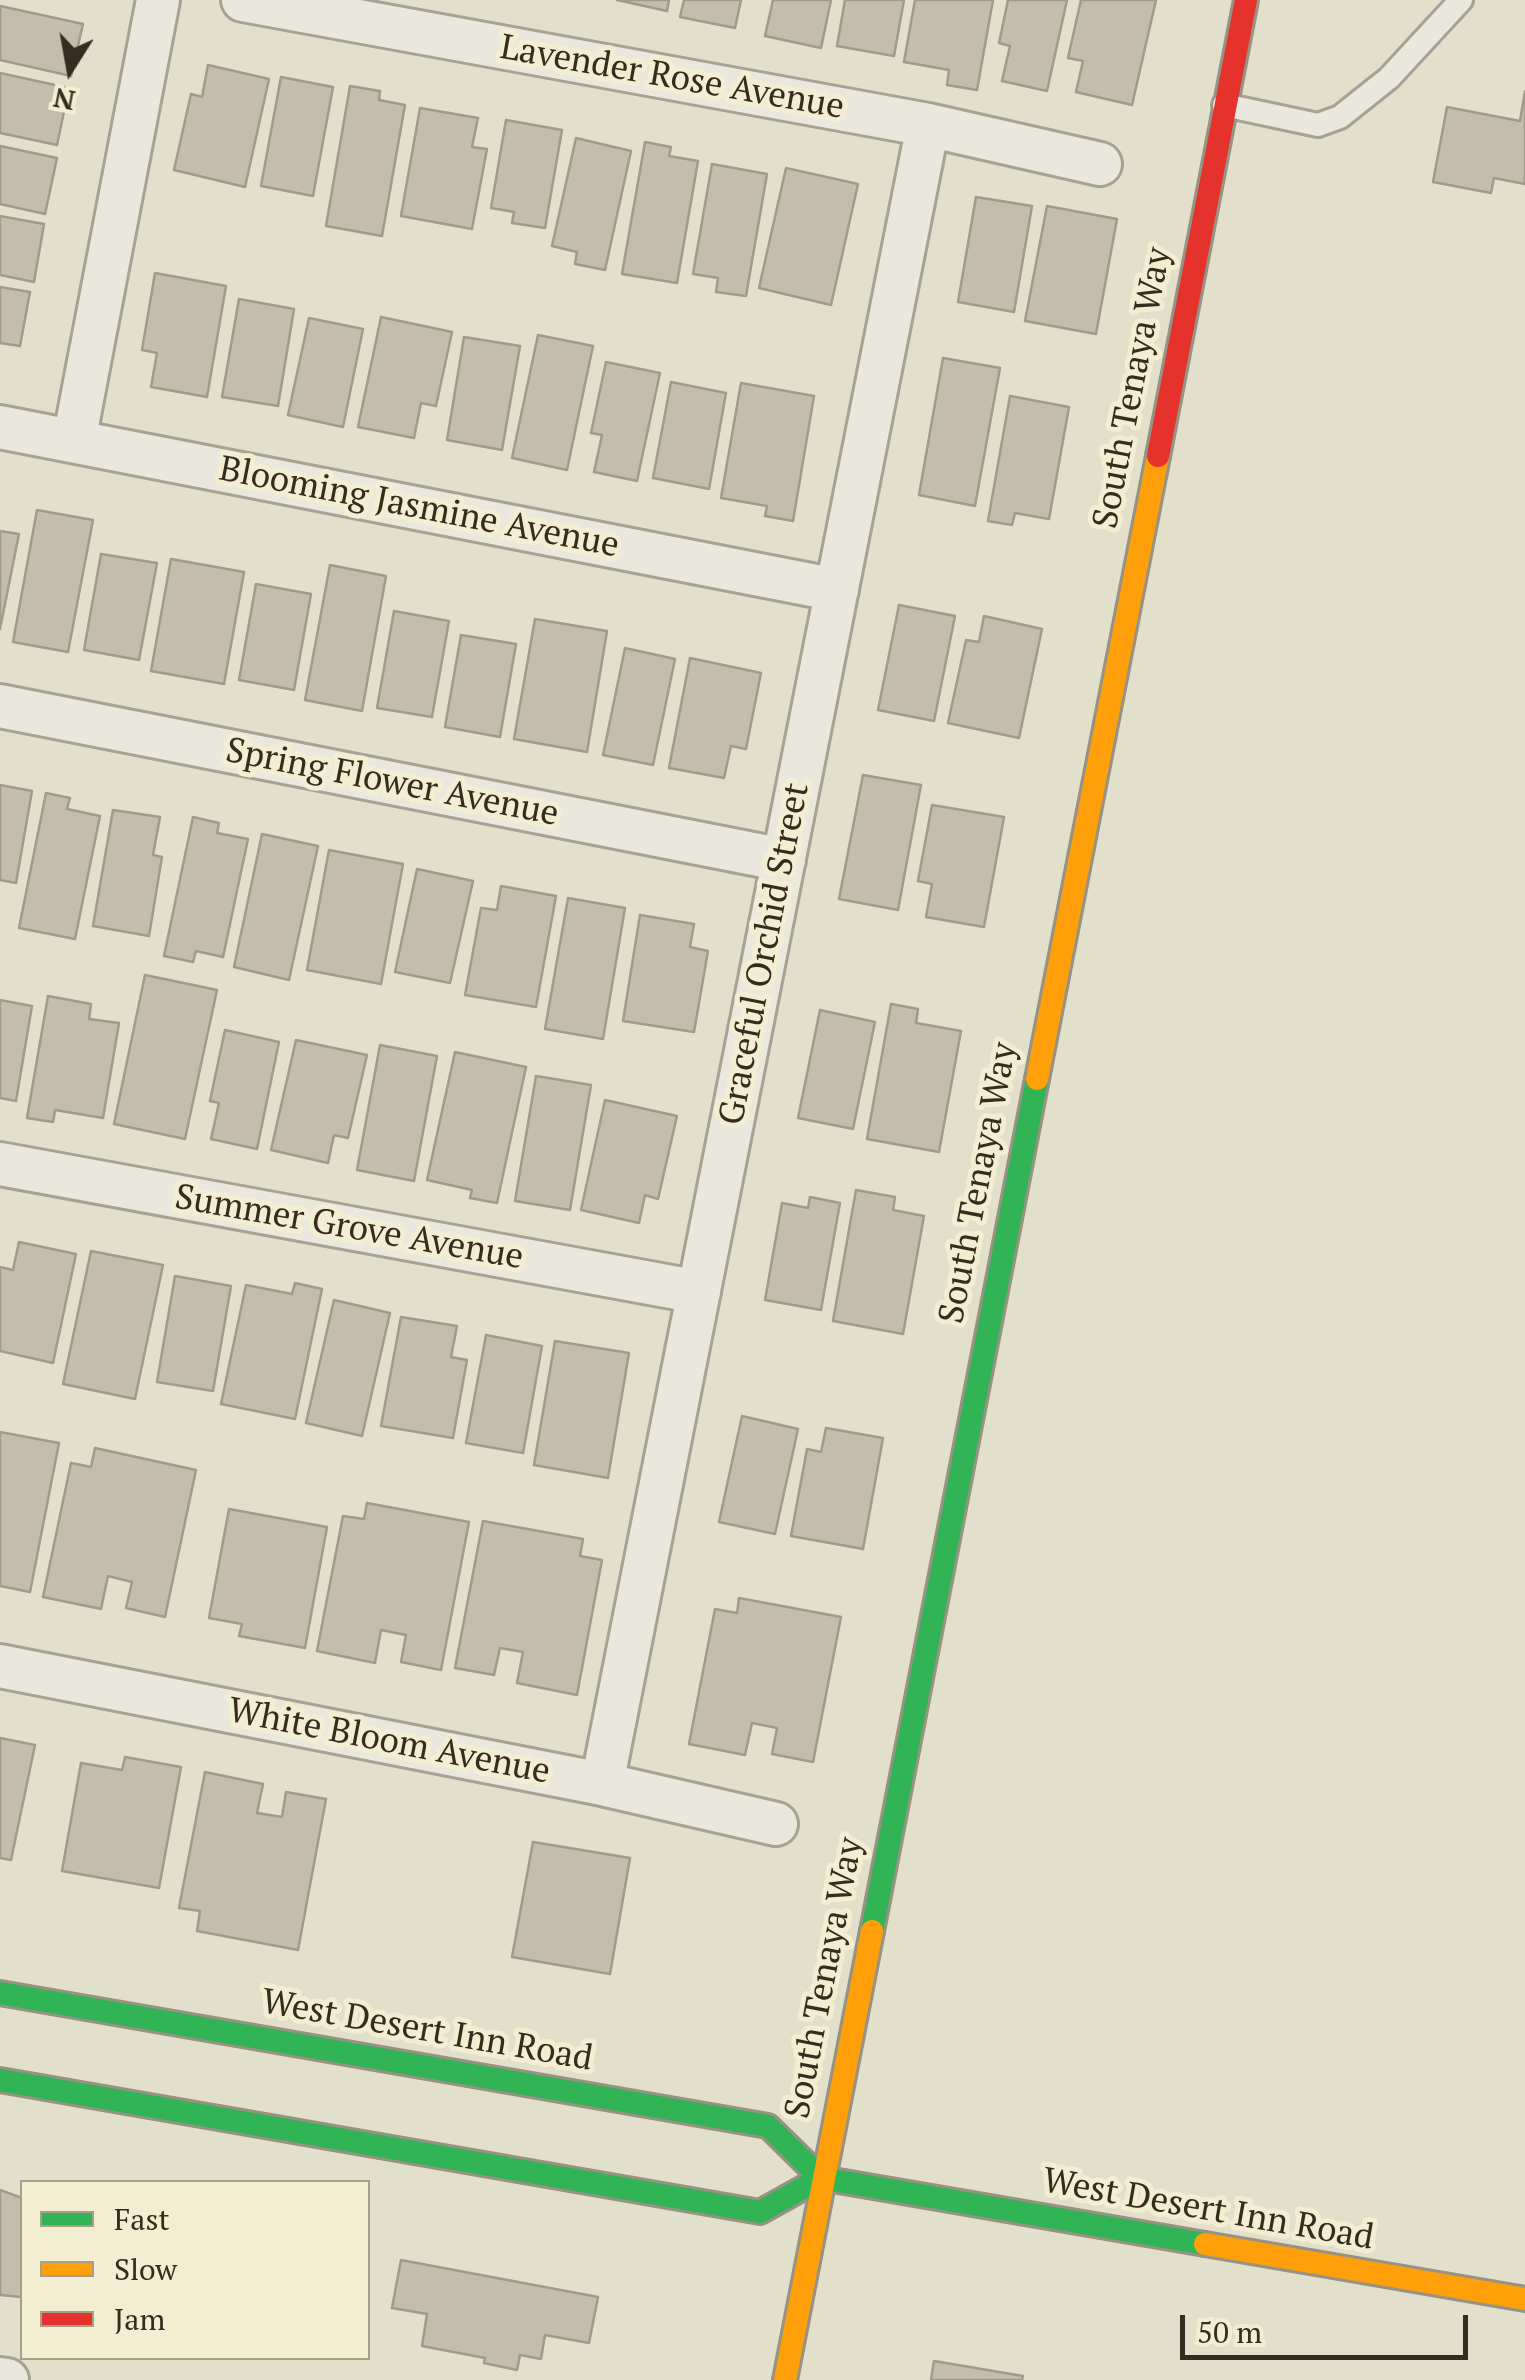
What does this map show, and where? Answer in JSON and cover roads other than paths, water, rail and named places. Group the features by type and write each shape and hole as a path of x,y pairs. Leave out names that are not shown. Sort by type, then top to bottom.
{"street":[{"path":"74,442 158,0"},
{"name":"Lavender Rose Avenue","path":"244,0 928,125 1100,164"},
{"name":"South Tenaya Way","path":"784,2380 1246,0"},
{"name":"Graceful Orchid Street","path":"602,1784 928,125"},
{"name":"Blooming Jasmine Avenue","path":"0,427 837,590"},
{"name":"Spring Flower Avenue","path":"0,706 784,860"},
{"name":"Summer Grove Avenue","path":"0,1164 699,1292"},
{"name":"White Bloom Avenue","path":"0,1666 602,1784 776,1824"},
{"name":"West Desert Inn Road","path":"0,1993 768,2126 822,2178 1525,2299"},
{"path":"0,2080 760,2212 822,2178"}],"lane":[{"path":"1224,105 1318,124 1340,117 1389,78 1460,0"}]}
